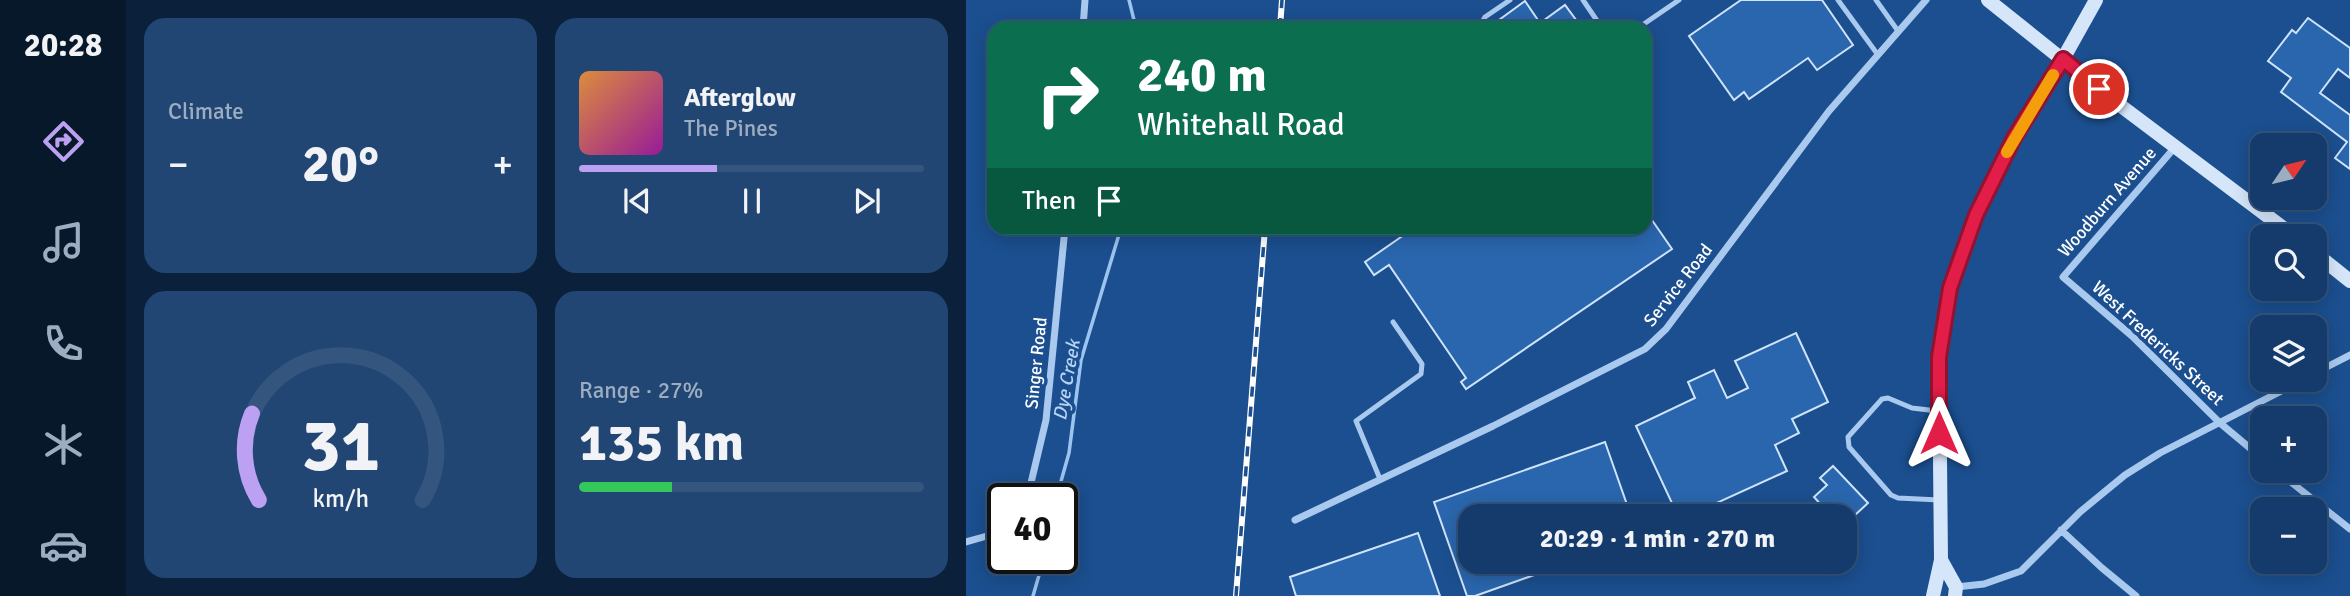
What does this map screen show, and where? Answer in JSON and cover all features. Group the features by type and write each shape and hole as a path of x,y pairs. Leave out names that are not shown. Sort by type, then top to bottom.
{"street":[{"path":"1084,21 1086,0"},
{"name":"Service Road","path":"1295,520 1645,349 1666,329 1829,111 1926,0"},
{"path":"1933,596 1941,560 1939,357 1950,288 1981,204 2014,138 2096,0"},
{"path":"1991,1 2113,100 2278,224"},
{"name":"Woodburn Avenue","path":"2063,278 2176,146"},
{"name":"Singer Road","path":"1031,483 1046,420 1064,235"},
{"path":"2327,263 2350,281"},
{"name":"West Fredericks Street","path":"2063,278 2132,336 2220,423 2250,448"},
{"path":"2327,367 2350,355"},
{"path":"1941,560 1956,592 2021,570 2061,530 2125,475 2160,453 2279,392"},
{"path":"2292,483 2350,529"},
{"path":"2061,530 2136,596"},
{"path":"966,542 987,536"}],"lane":[{"path":"1482,21 1485,16 1510,0"},
{"path":"1583,0 1597,21"},
{"path":"1648,21 1679,0"},
{"path":"1838,0 1878,55"},
{"path":"1876,0 1898,31"},
{"path":"1380,479 1356,421 1421,374 1422,364 1393,322"},
{"path":"1938,411 1912,408 1888,398 1882,399 1848,437 1848,443 1891,495 1898,498 1940,500"}],"building":[{"path":"1741,0 1822,0 1853,45 1817,70 1808,58 1749,99 1744,92 1734,100 1689,36"},
{"path":"1525,1 1539,21 1498,21"},
{"path":"1565,5 1577,21 1543,21"},
{"path":"2308,18 2350,48 2350,78 2338,69 2320,93 2350,115 2350,169 2335,158 2347,142 2281,92 2291,78 2268,61 2292,30 2296,33"},
{"path":"1652,220 1672,249 1466,389 1461,382 1466,378 1389,265 1374,275 1365,262 1404,235 1652,235"},
{"path":"1796,333 1828,402 1792,419 1799,433 1775,445 1787,471 1714,504 1672,504 1636,426 1695,398 1688,382 1714,370 1727,398 1748,388 1735,361"},
{"path":"1605,442 1627,504 1458,504 1458,570 1434,502"},
{"path":"1833,466 1868,503 1857,513 1857,504 1820,504 1814,497 1827,485 1820,478"},
{"path":"1418,533 1440,596 1296,596 1290,577"},
{"path":"1459,574 1537,574 1475,596 1467,596"}],"waterway":[{"name":"Dye Creek","path":"1129,0 1134,21"},
{"name":"Dye Creek","path":"1061,483 1069,453 1081,360 1119,235"},
{"name":"Dye Creek","path":"1033,596 1039,574"}],"railway":[{"path":"1280,21 1282,0"},
{"path":"1236,596 1264,235"}],"slow traffic":[{"path":"2007,152 2053,75"}],"route":[{"path":"1939,433 1939,357 1950,288 1976,215 2014,138 2063,59 2099,89"}]}
